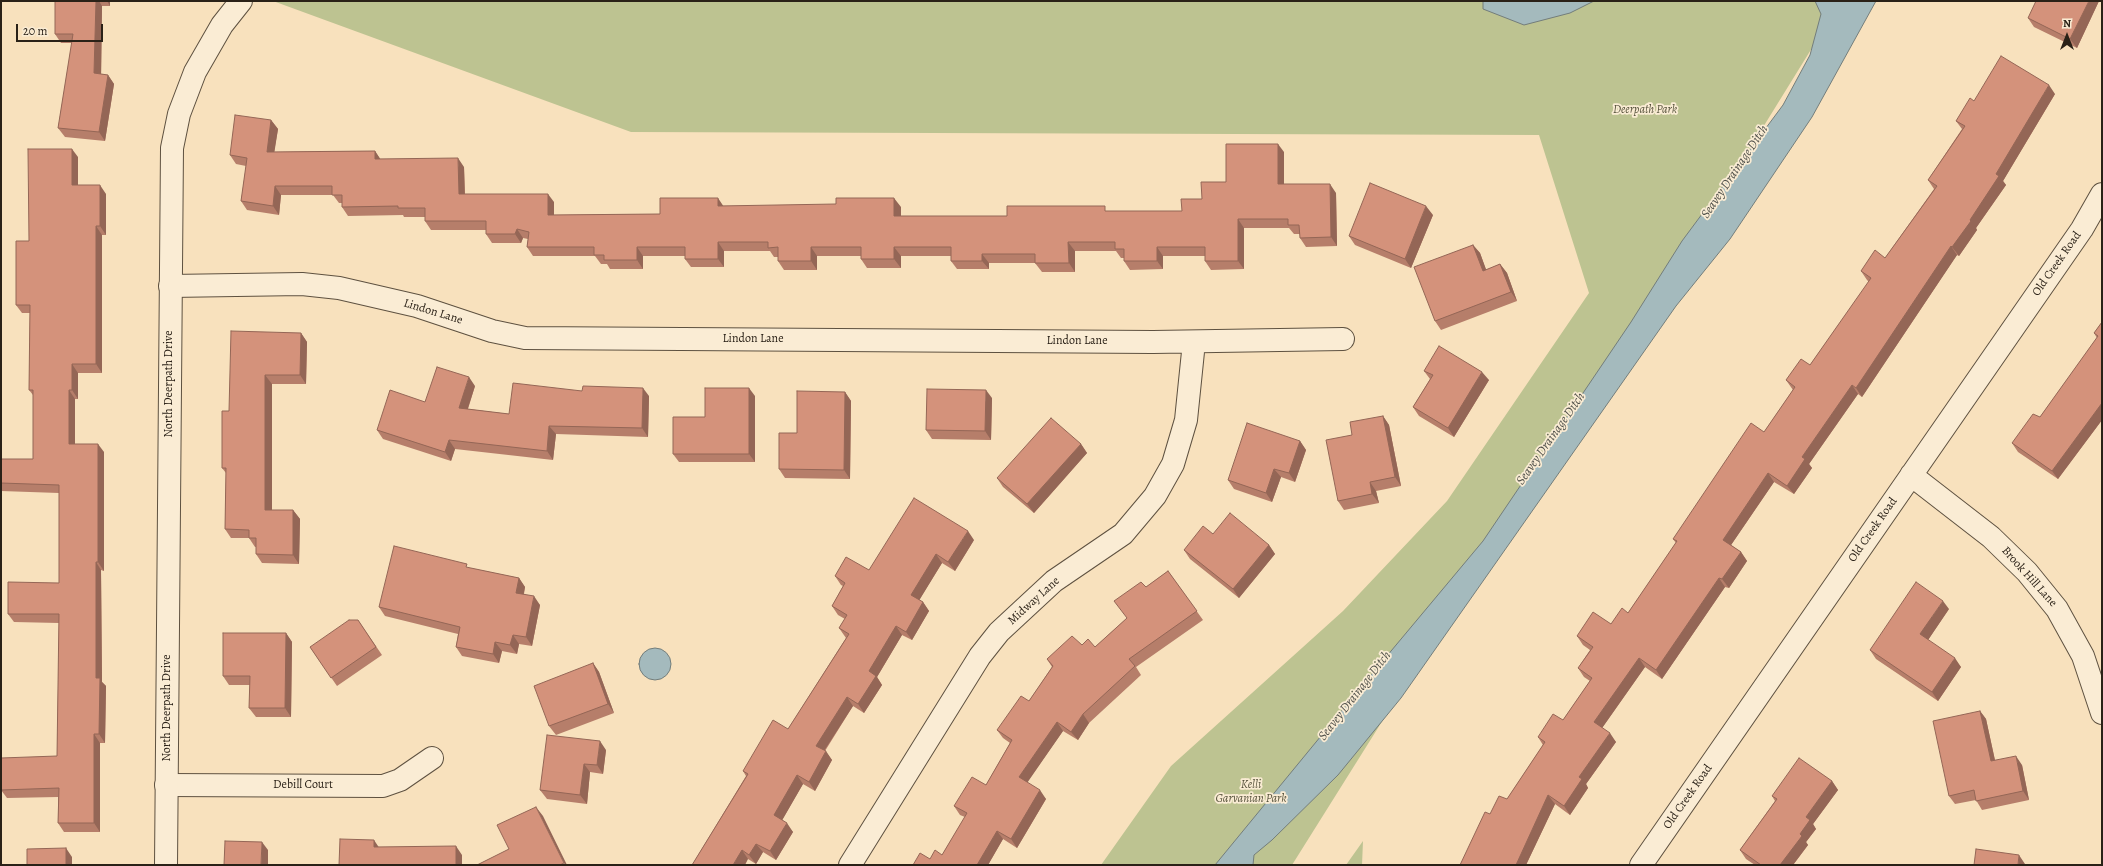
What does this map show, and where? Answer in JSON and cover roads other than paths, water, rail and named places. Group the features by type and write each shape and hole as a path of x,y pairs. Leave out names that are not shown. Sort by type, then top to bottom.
{"street":[{"name":"North Deerpath Drive","path":"166,865 172,148 179,114 195,72 222,25 241,1"},
{"name":"Old Creek Road","path":"1641,865 2082,229 2102,194"},
{"name":"Lindon Lane","path":"170,286 302,284 339,288 417,306 492,331 525,338 1194,342 1343,339"},
{"name":"Midway Lane","path":"850,865 980,656 999,632 1054,581 1123,534 1155,496 1173,464 1186,420 1194,342"},
{"name":"Brook Hill Lane","path":"1911,476 1992,537 2027,572 2049,598 2057,609 2083,656 2102,713"},
{"name":"Debill Court","path":"166,785 383,786 400,780 432,758"}],"water":[{"path":"1483,1 1594,1 1570,13 1524,25 1483,9"},
{"name":"Seavey Drainage Ditch","path":"1815,1 1876,1 1812,117 1730,239 1676,306 1401,698 1338,775 1272,840 1254,855 1253,865 1215,865 1483,541 1631,322 1682,241 1783,105 1810,55 1821,14"},
{"path":"652,648 658,648 668,655 671,664 670,670 664,677 658,680 652,680 642,673 639,667 639,661 646,651"}],"park label":[{"name":"Deerpath Park","path":"1645,110"},
{"name":"Kelli Garvanian Park","path":"1251,792"}]}
